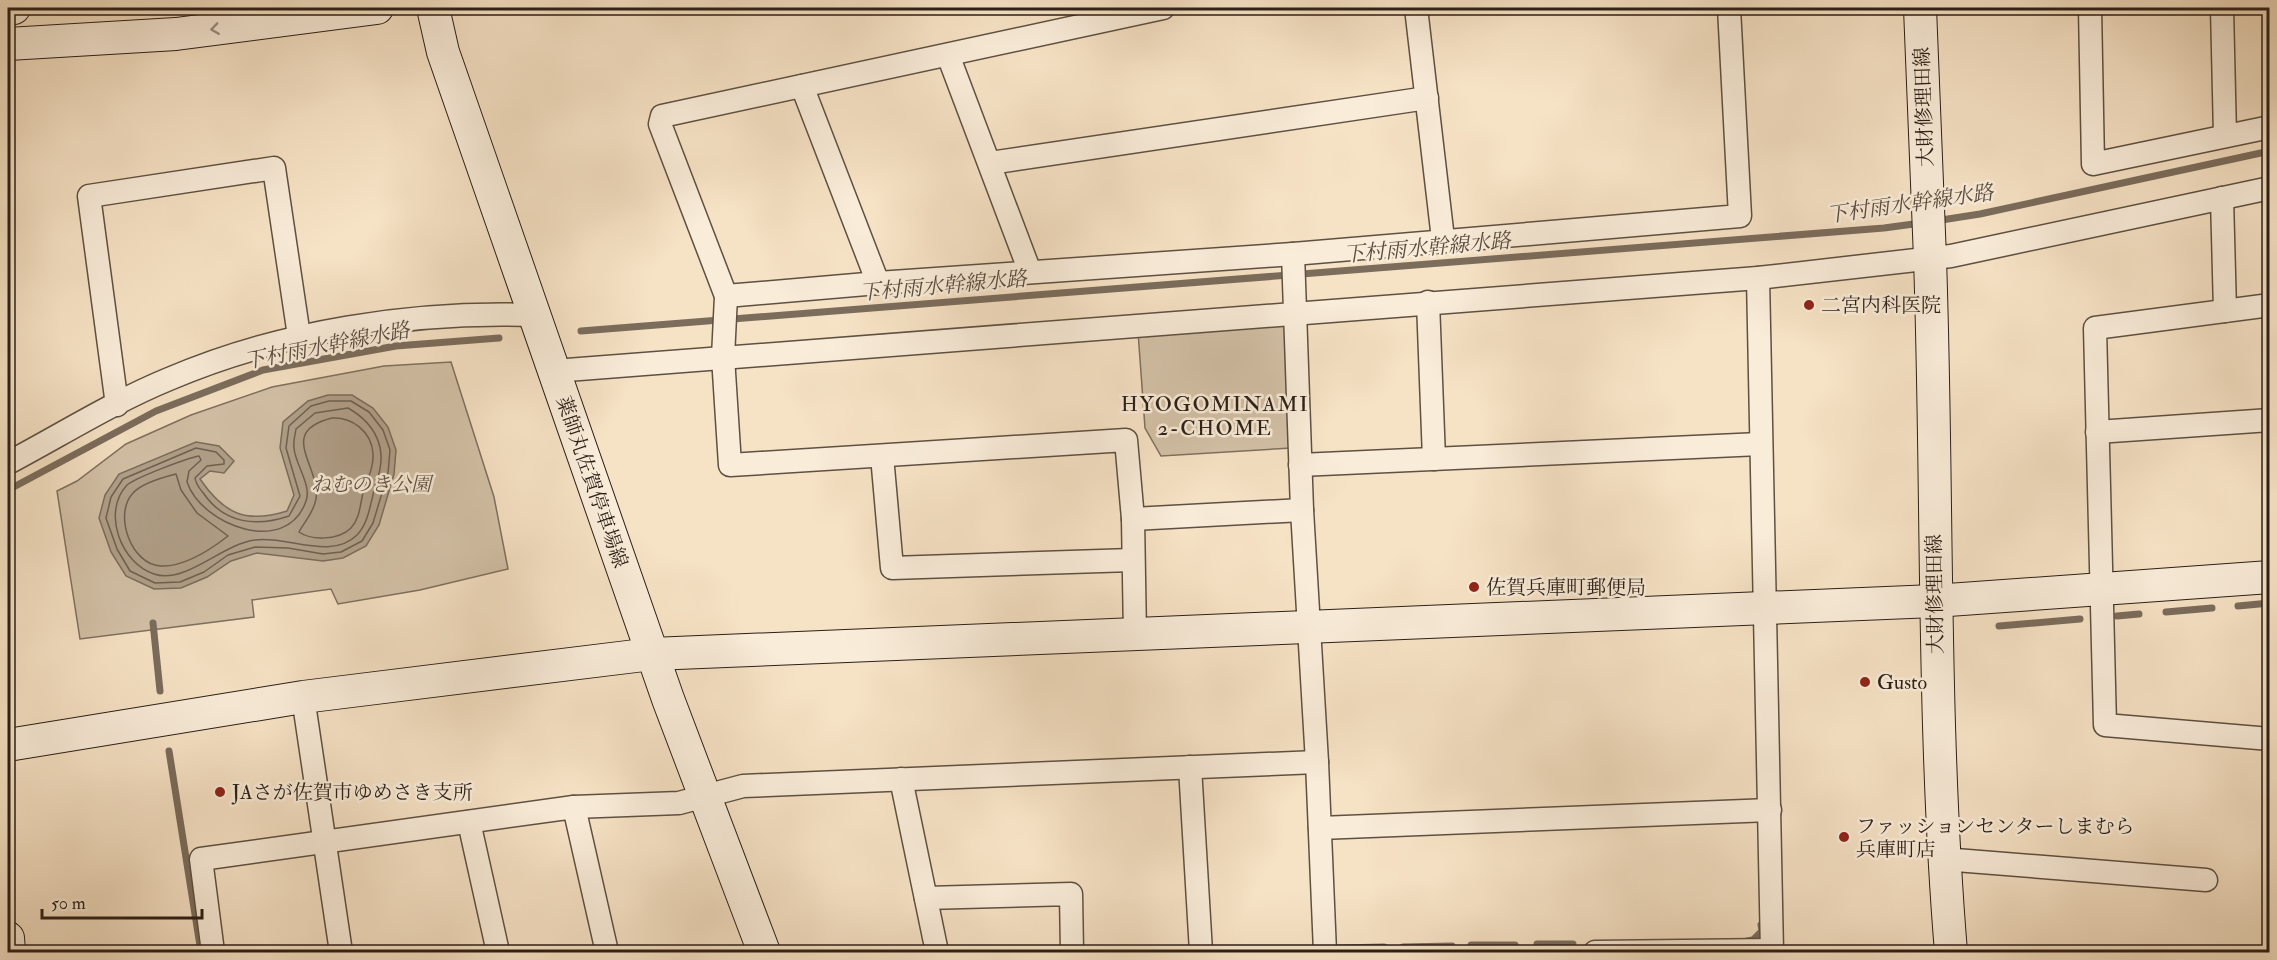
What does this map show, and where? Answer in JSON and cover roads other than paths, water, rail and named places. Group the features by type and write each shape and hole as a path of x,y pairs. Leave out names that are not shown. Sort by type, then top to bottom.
{"street":[{"path":"8,8 14,8"},
{"path":"8,44 176,34 377,8"},
{"name":"薬師丸佐賀停車場線","path":"433,8 443,52 652,654 703,795 764,952"},
{"path":"1135,636 1133,519 1126,440 730,465 723,349 726,296 660,124 662,116 1162,8"},
{"path":"1416,8 1443,239"},
{"path":"726,296 1293,254 1443,239 1740,216 1729,8"},
{"name":"大財修理田線","path":"1920,8 1929,234 1934,601 1943,859 1951,952"},
{"path":"2090,8 2093,164 2270,127"},
{"path":"2222,8 2225,136"},
{"path":"948,55 1030,272"},
{"path":"802,86 878,283"},
{"path":"990,163 1427,98"},
{"path":"117,405 88,196 274,168 299,336"},
{"path":"551,365 723,349 1296,304 1428,302 1758,278 1929,234 2222,198 2270,188"},
{"path":"2222,198 2225,311"},
{"path":"1293,254 1302,510 1317,762 1325,952"},
{"path":"1595,952 1772,951 1758,278"},
{"path":"1428,302 1434,459"},
{"path":"2270,305 2095,328 2104,725 2270,739"},
{"path":"8,464 169,379 248,350 299,336 383,323 504,314 534,315"},
{"path":"2097,432 2270,420"},
{"path":"1300,465 1760,444"},
{"path":"882,456 892,567 1132,560"},
{"path":"1133,519 1302,510"},
{"path":"8,745 303,697 652,654 1135,636 1934,601 2270,577"},
{"path":"303,697 341,952"},
{"path":"213,952 201,859 574,807 679,803 743,786 1317,762"},
{"path":"1190,767 1201,952"},
{"path":"901,779 937,952"},
{"path":"574,807 607,952"},
{"path":"1320,828 1770,810"},
{"path":"469,822 498,952"},
{"path":"1943,859 2206,880"},
{"path":"926,898 1071,894 1072,952"},
{"path":"8,938 9,952"}],"water":[{"path":"328,395 352,395 373,408 388,427 396,450 394,474 379,525 366,546 343,558 323,561 257,553 231,561 207,577 181,588 154,589 126,576 111,552 99,518 105,495 119,474 196,442 219,446 234,461 224,473 210,471 200,479 218,501 237,513 248,516 272,515 287,511 294,495 280,448 283,422 308,401"}],"waterway":[{"name":"下村雨水幹線水路","path":"1935,221 1980,214 2270,151"},
{"name":"下村雨水幹線水路","path":"581,331 1884,228 1921,223"},
{"name":"下村雨水幹線水路","path":"8,490 156,411 263,370 396,346 499,338"},
{"path":"2238,606 2270,603"},
{"path":"2166,612 2212,608"},
{"path":"2117,616 2139,614"},
{"path":"1999,626 2080,619"},
{"path":"153,623 160,691"},
{"path":"169,751 201,952"},
{"path":"1747,941 1753,940 1762,931 1761,925"},
{"path":"1537,944 1573,944"},
{"path":"1471,945 1515,945"},
{"path":"1403,947 1452,946"},
{"path":"1339,948 1384,947"}],"place":[{"name":"二宮内科医院","path":"1809,305"},
{"name":"佐賀兵庫町郵便局","path":"1474,587"},
{"name":"Gusto","path":"1865,682"},
{"name":"JAさが佐賀市ゆめさき支所","path":"220,792"},
{"name":"ファッションセンターしまむら 兵庫町店","path":"1844,837"}],"district":[{"name":"HYOGOMINAMI 2-CHOME","path":"1215,416"}],"park label":[{"name":"ねむのき公園","path":"371,484"}]}
